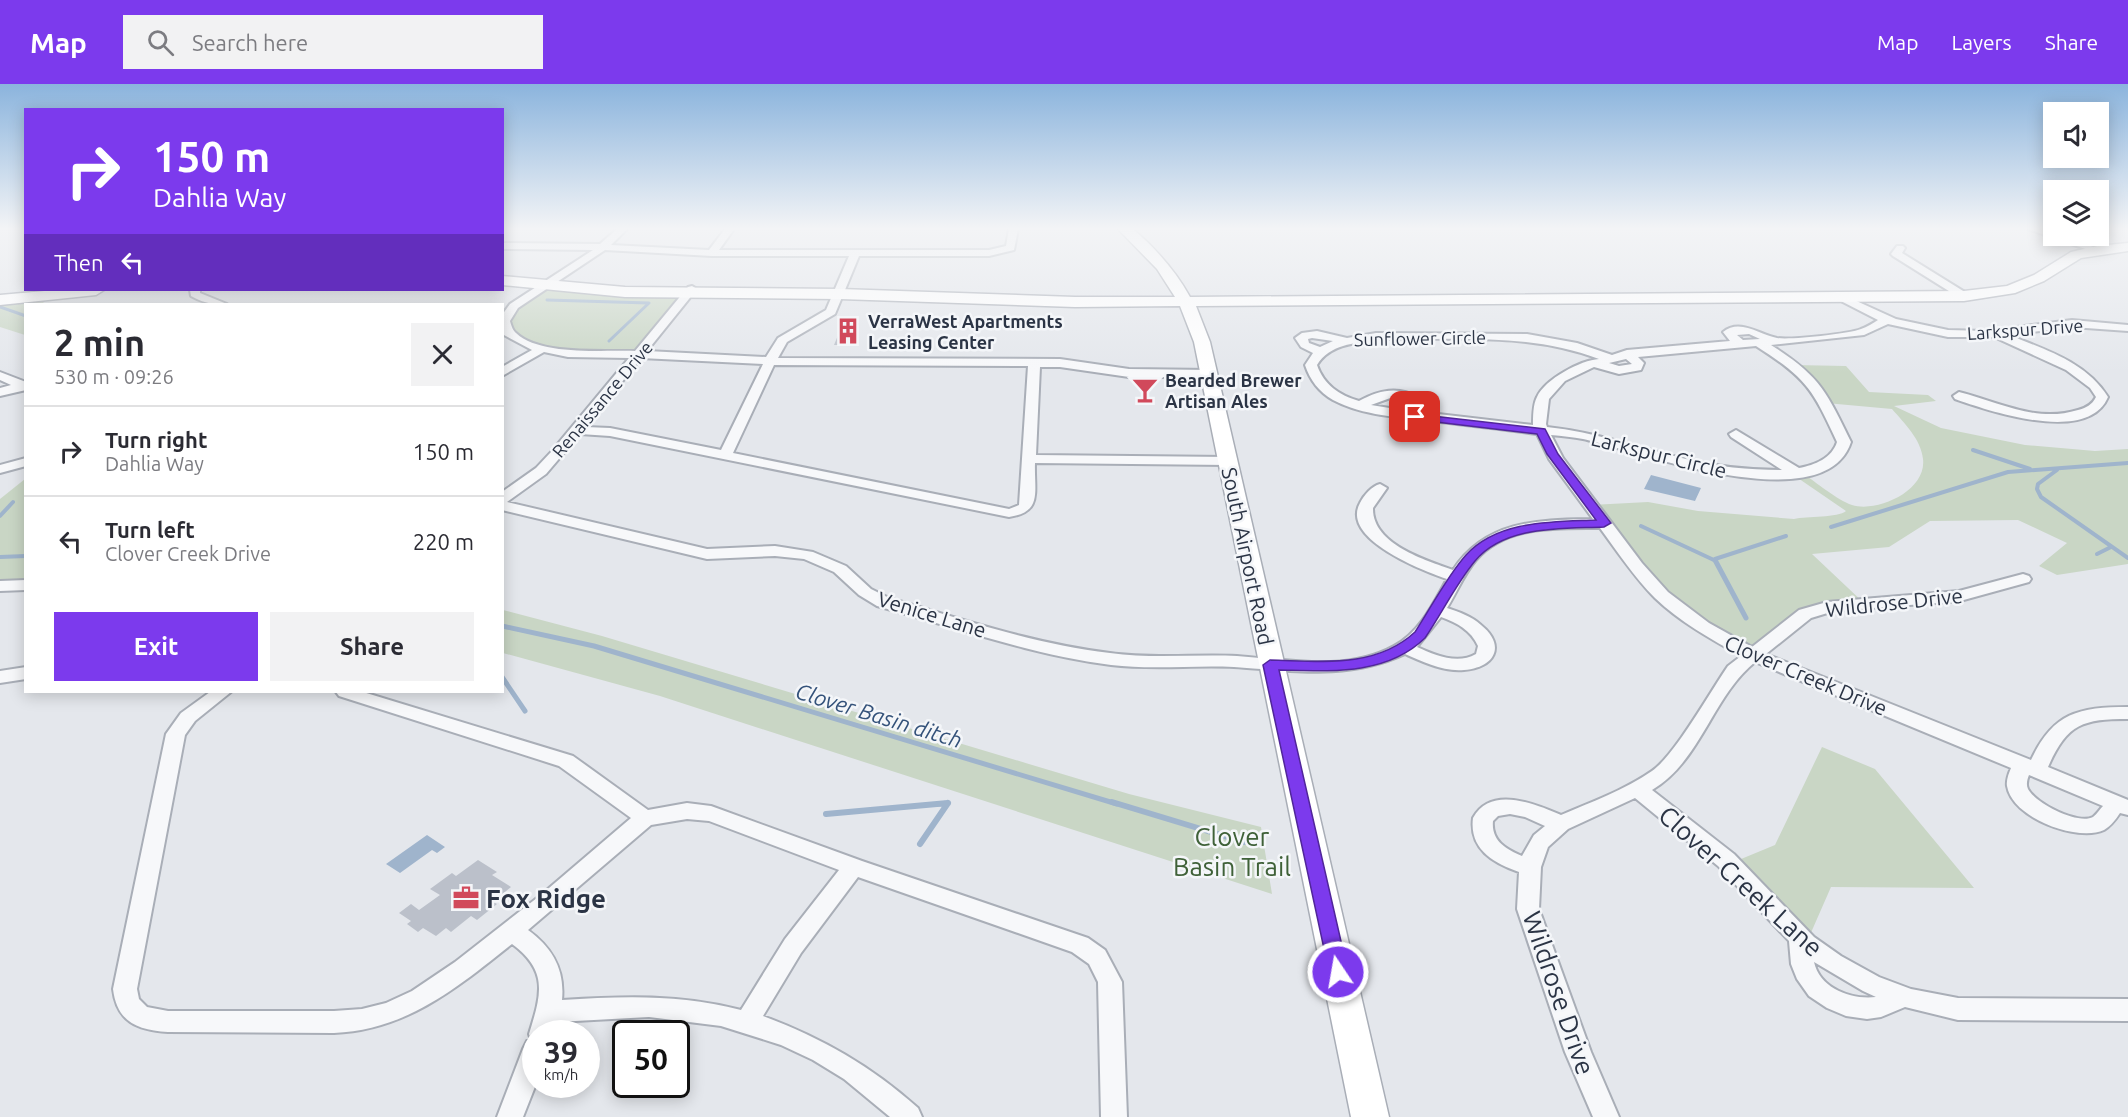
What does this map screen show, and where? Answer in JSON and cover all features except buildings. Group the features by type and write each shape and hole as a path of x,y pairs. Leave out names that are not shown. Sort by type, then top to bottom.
{"street":[{"path":"517,277 625,292 840,292 1075,302 1964,296 1987,295 2017,288 2040,277"},
{"path":"504,320 514,306 557,277"},
{"path":"725,455 781,341 829,314 846,277"},
{"name":"South Airport Road","path":"1172,277 1186,300 1198,327 1211,374 1270,665 1370,1117"},
{"path":"1934,277 1964,296"},
{"path":"504,280 549,282"},
{"path":"0,300 86,291"},
{"path":"195,291 199,297 219,303"},
{"name":"Renaissance Drive","path":"504,498 541,471 578,430 691,292"},
{"path":"1841,297 1865,312 1886,320"},
{"name":"Larkspur Drive","path":"1886,320 1945,332 1994,333 2069,323 2126,325"},
{"name":"Clover Creek Drive","path":"1886,320 1851,335 1627,354 1600,360 1566,375 1548,392 1540,408 1542,431 1553,454 1648,580 1673,605 1714,634 1754,655 2122,805"},
{"path":"504,324 513,338 542,350 568,353 639,354 770,361 1069,363 1129,373 1211,374"},
{"path":"1959,396 2009,413 2045,417 2077,414 2094,408 2101,402 2102,397 2098,389 2081,374 1994,333"},
{"path":"1343,340 1320,334 1301,338 1305,345 1321,352 1311,363 1315,378 1334,394 1360,406 1415,417 1542,431"},
{"name":"Sunflower Circle","path":"1321,352 1343,340 1381,336 1527,337 1573,345 1600,360"},
{"name":"Larkspur Circle","path":"1542,431 1593,437 1720,472 1766,475 1797,474 1827,464 1842,451 1843,439 1822,396 1812,382 1767,342"},
{"path":"504,371 542,350"},
{"path":"578,430 610,432 1009,513 1025,508 1034,363"},
{"path":"0,376 24,386"},
{"path":"0,392 24,386"},
{"path":"1360,406 1383,394 1401,394 1414,400 1415,417"},
{"path":"1736,434 1797,474"},
{"path":"1028,459 1227,461"},
{"path":"0,469 24,463"},
{"path":"1380,488 1368,503 1365,511 1374,532 1406,556 1457,577"},
{"name":"Venice Lane","path":"504,506 707,554 778,551 807,555 840,569 865,592 883,602 1069,652 1137,661 1234,662 1326,667 1382,659 1405,648"},
{"path":"1438,610 1464,621 1477,630 1487,644 1486,655 1475,662 1453,664 1405,648 1420,635 1478,549 1513,532 1553,524 1604,523"},
{"name":"Wildrose Drive","path":"1606,1117 1578,1052 1530,917 1527,900 1530,867 1541,841 1561,824 1637,789 1670,766 1730,675 1794,622 1815,610 1960,596 2023,579"},
{"path":"0,586 24,585"},
{"path":"0,677 24,673"},
{"path":"221,693 188,717 176,734 126,981 126,999 136,1014 160,1021 336,1022 364,1020 400,1009 433,993 512,931 645,818 687,811 711,814 854,867 1084,946 1095,954 1106,970 1110,982 1114,1117"},
{"path":"348,693 566,761 645,818"},
{"path":"2122,805 2095,825 2081,825 2055,819 2031,806 2020,795 2017,780 2062,726 2089,716 2128,713"},
{"name":"Clover Creek Lane","path":"1637,789 1726,860 1800,939 1806,974 1820,991 1833,1000 1850,1006 1869,1008 1882,1006 1904,997 1958,1009 2128,1010"},
{"path":"1530,867 1490,848 1482,833 1483,818 1498,808 1516,807 1536,812 1561,824"},
{"path":"747,1021 793,946 854,867"},
{"path":"512,931 534,946 549,969 552,986 545,1020"},
{"path":"564,1020 649,1007 688,1010 747,1021 794,1038 835,1059 871,1084 909,1117"},
{"path":"510,1117 522,1086"}],"green space":[{"path":"542,287 686,297 639,354 554,352 508,333 509,312"},
{"path":"48,298 43,303 24,303 24,335 0,327 0,304"},
{"path":"1794,365 1846,366 1869,392 1928,395 1936,401 1894,406 1941,428 2025,445 2095,451 2128,449 2128,564 2057,575 2039,566 2067,543 2018,520 1930,521 1889,547 1812,554 1865,604 1826,607 1753,655 1687,616 1591,505 1648,502 1698,511 1794,519 1829,516 1846,511 1792,474 1802,473 1840,499 1862,507 1874,506 1898,497 1917,481 1922,470 1923,459 1919,445 1892,409 1826,403"},
{"path":"24,480 24,585 0,586 0,499"},
{"name":"Clover Basin Trail","path":"504,610 602,636 1129,794 1261,827 1272,894 660,696 504,653"},
{"path":"1822,747 1875,769 1974,888 1831,887 1806,944 1729,864 1775,845"}],"water":[{"path":"1651,475 1701,488 1695,501 1644,489"},
{"path":"427,835 445,847 437,853 432,850 400,873 386,864"}],"waterway":[{"path":"547,300 649,303 609,341"},
{"name":"Clover Basin ditch","path":"0,307 24,315"},
{"path":"1973,450 2030,469"},
{"path":"1831,527 2008,472 2128,463"},
{"path":"2057,470 2038,484 2037,489 2041,497 2128,558"},
{"path":"0,516 13,502"},
{"path":"1641,526 1715,561"},
{"path":"1715,559 1786,536"},
{"path":"2097,554 2111,547"},
{"path":"0,557 24,556"},
{"path":"1715,561 1746,618"},
{"name":"Clover Basin ditch","path":"504,626 594,646 1117,804"},
{"path":"504,680 525,711"},
{"name":"Clover Basin ditch","path":"1112,802 1244,842"},
{"path":"826,814 948,803"},
{"path":"920,844 948,803"},
{"path":"939,804 948,803"}],"place":[{"name":"VerraWest Apartments Leasing Center","path":"848,331"},
{"name":"Bearded Brewer Artisan Ales","path":"1145,390"},
{"name":"Fox Ridge","path":"466,898"}],"route":[{"path":"1338,972 1270,665 1339,666 1382,659 1410,645 1420,635 1478,549 1513,532 1533,527 1553,524 1604,523 1553,454 1542,431 1415,417"}]}
